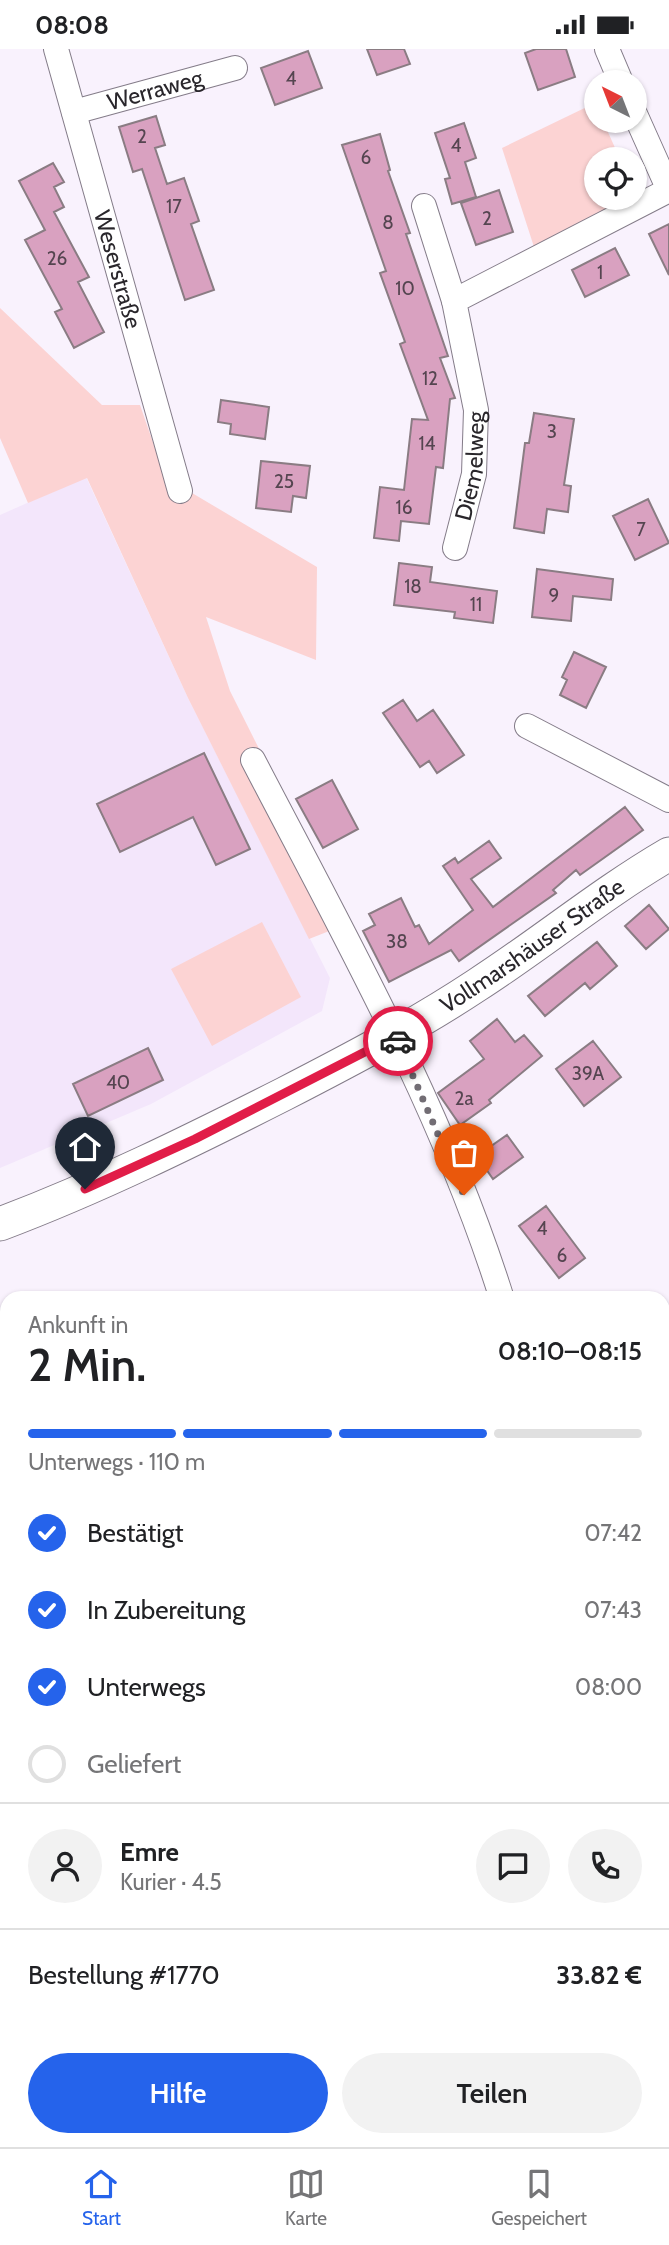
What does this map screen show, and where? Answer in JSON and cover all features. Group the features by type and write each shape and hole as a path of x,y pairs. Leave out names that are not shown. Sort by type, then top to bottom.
{"main road":[{"name":"Vollmarshäuser Straße","path":"0,1224 62,1200 166,1153 396,1036 479,985 628,878 669,854"}],"street":[{"name":"Weserstraße","path":"56,49 180,491"},
{"path":"607,49 616,70"},
{"name":"Werraweg","path":"74,112 234,68"},
{"path":"454,302 669,190 644,133"},
{"name":"Diemelweg","path":"424,206 454,302 475,410 474,474 456,548"},
{"path":"527,726 669,800"},
{"path":"253,760 396,1036 446,1151 499,1291"}],"shaded area":[{"path":"584,108 584,133 608,133 615,147 584,147 584,210 603,210 534,247 502,148"},
{"path":"0,308 102,405 140,405 165,477 317,567 316,660 206,617 230,691 347,924 309,939 188,698 87,478 28,503 0,438"},
{"path":"86,477 188,698 330,978 322,1011 151,1104 0,1168 0,515"},
{"path":"262,922 301,997 212,1046 171,969"}],"building":[{"path":"367,49 404,49 410,64 377,75"},
{"path":"536,49 566,49 575,77 538,90 525,53"},
{"path":"308,51 322,88 275,105 261,68"},
{"path":"156,116 165,145 155,148 167,184 184,178 199,221 191,224 214,290 185,300 142,169 133,172 119,127"},
{"path":"464,123 476,158 465,162 476,197 452,204 445,179 450,178 435,133"},
{"path":"380,134 390,170 388,171 410,233 406,234 448,356 440,358 455,398 450,399 443,468 436,467 429,524 401,521 399,541 374,538 380,487 404,490 412,419 428,420 400,344 405,342 380,273 386,271 342,145"},
{"path":"53,163 64,182 54,187 64,207 54,212 89,277 78,282 104,332 74,348 55,312 62,309 25,240 45,230 19,181"},
{"path":"499,190 513,232 476,245 461,203"},
{"path":"669,224 669,275 649,234"},
{"path":"615,248 629,275 585,297 572,270"},
{"path":"221,400 269,407 265,439 230,434 231,424 218,422"},
{"path":"534,413 574,419 564,485 571,486 568,512 547,509 544,533 514,528 525,443 529,443"},
{"path":"261,461 310,466 306,498 293,496 291,512 256,508"},
{"path":"648,499 669,543 635,560 613,516"},
{"path":"399,563 432,567 430,582 497,591 493,623 454,618 455,612 394,605"},
{"path":"537,569 613,579 611,600 573,596 571,621 532,617"},
{"path":"574,652 606,667 586,708 560,695 567,680 562,677"},
{"path":"403,700 417,721 433,710 464,755 437,773 429,761 420,767 383,713"},
{"path":"204,753 250,849 216,865 193,817 120,852 97,804"},
{"path":"332,780 358,829 323,848 296,799"},
{"path":"625,807 643,830 580,875 576,870 553,890 556,893 459,961 451,950 389,982 363,931 375,925 369,914 401,898 415,927 419,925 429,944 473,910 443,866 455,858 458,863 489,841 501,858 471,879 493,907"},
{"path":"649,905 669,929 646,949 625,926"},
{"path":"597,942 617,966 590,989 585,983 545,1016 528,996"},
{"path":"497,1019 515,1042 524,1035 542,1056 489,1100 491,1103 460,1125 438,1093 484,1059 470,1041"},
{"path":"593,1041 621,1077 584,1106 556,1069"},
{"path":"148,1048 163,1080 88,1116 73,1084"},
{"path":"507,1135 523,1157 493,1179 477,1156"},
{"path":"546,1206 585,1258 559,1278 519,1226"}],"way so far":[{"path":"398,1041 464,1195"}],"route":[{"path":"85,1189 195,1139 396,1036 398,1041"}]}
